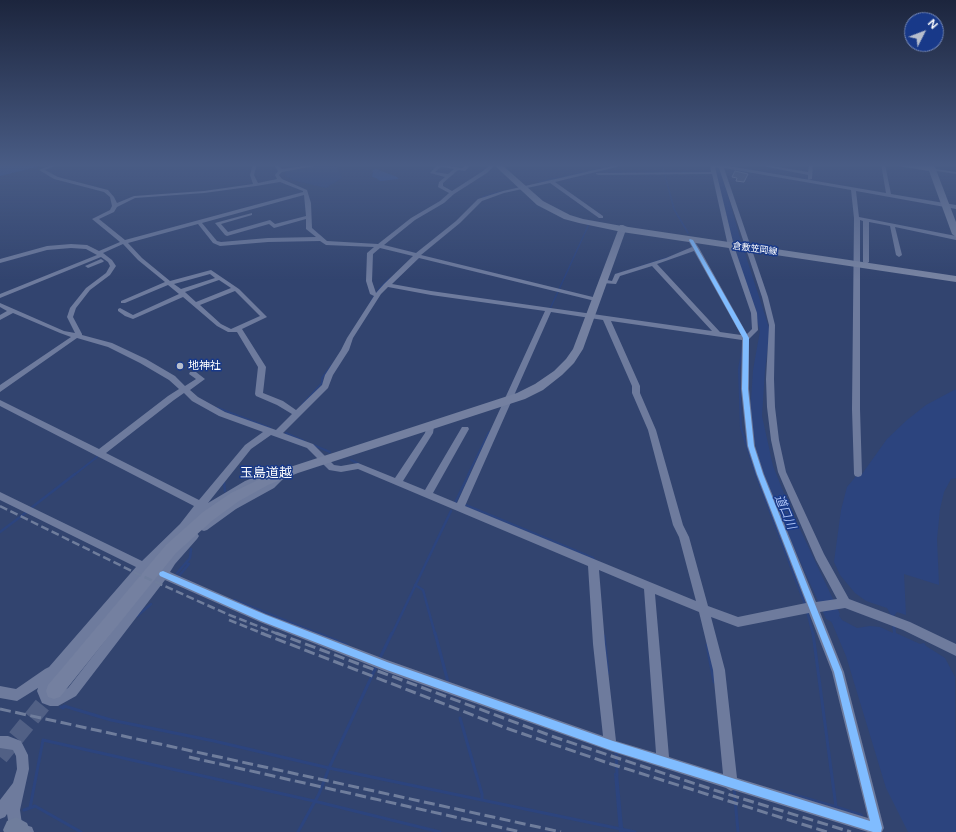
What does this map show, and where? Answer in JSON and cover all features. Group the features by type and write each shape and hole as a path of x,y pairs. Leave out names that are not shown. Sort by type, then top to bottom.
{"main road":[{"name":"倉敷笠岡線","path":"540,203 556,212 582,221 731,244 956,274"},
{"path":"945,205 956,234"},
{"name":"倉敷笠岡線","path":"623,228 694,245 731,244"},
{"name":"倉敷笠岡線","path":"860,262 956,279"}],"street":[{"path":"122,203 115,206 112,212 95,219 124,242 140,259 169,283 196,304 219,325 230,330 235,330 264,317 236,289 211,272 197,277 169,283 123,302"},
{"path":"88,266 124,242 270,203"},
{"path":"307,203 310,231 319,239 328,244 378,245 595,299"},
{"path":"375,295 369,281 370,253 378,245 413,219 441,203"},
{"path":"183,527 248,447 274,432 296,414 325,386 329,375 375,295 416,255 477,203"},
{"path":"582,203 601,216"},
{"path":"386,285 431,293 744,338 755,330 754,313 731,244 721,203"},
{"path":"733,203 765,297 772,325 770,378 771,407 775,440 782,472 842,603"},
{"path":"855,203 860,262"},
{"path":"932,203 956,207"},
{"path":"260,211 218,223 227,234 270,222 274,226 308,217"},
{"path":"857,218 956,238"},
{"path":"858,474 856,409 856,286 866,220"},
{"path":"199,222 215,242 220,244 274,240 319,239"},
{"path":"892,225 899,255"},
{"path":"54,691 150,574 183,537 208,516 235,497 284,474 509,400 539,387 564,368 578,349 595,299 623,228"},
{"path":"163,574 264,618 375,662 612,744 731,780 878,828 838,672 808,608 751,446 745,389 744,338 694,245 654,263 617,275 614,283 602,281"},
{"path":"0,261 47,248 60,246 87,247 103,255 113,264 111,270 88,289 73,308 70,317 79,334 0,389"},
{"path":"0,296 103,255"},
{"path":"654,263 717,333"},
{"path":"120,310 127,316 133,317 182,293 220,278"},
{"path":"196,304 236,289"},
{"path":"0,305 62,332 110,345 143,361 172,378 206,406 222,414 310,446 332,468 341,469 357,466 461,504 593,564 701,609 738,622 842,603 906,626 956,650"},
{"path":"0,318 13,310"},
{"path":"461,504 549,310"},
{"path":"604,318 636,386 636,393 652,430 678,525 684,537 701,609 719,670 731,780"},
{"path":"238,328 262,367 259,394 280,403 296,414"},
{"path":"100,453 184,389 201,379 193,374"},
{"path":"0,403 200,505"},
{"path":"398,480 429,433 430,426"},
{"path":"428,493 465,430"},
{"path":"284,474 278,480 242,500 207,525 182,548 72,692 62,699 50,700 44,696 43,691 46,681 55,669 143,566 183,527 209,507 243,486 268,475 284,474"},
{"path":"0,496 143,566"},
{"path":"593,564 598,636 612,744"},
{"path":"649,587 663,759"},
{"path":"0,692 17,695 55,669"},
{"path":"0,742 8,742 17,746 20,750 23,762 13,810 15,827"},
{"path":"15,827 18,784"}],"shaded area":[{"path":"956,389 956,478 951,479 944,492 940,509 937,539 939,585 904,574 906,615 897,612 894,616 896,633 920,644 924,643 926,646 945,658 955,677 956,832 908,832 886,788 846,656 832,623 823,611 834,608 842,620 857,628 870,626 880,627 893,633 891,615 887,608 866,601 855,593 840,575 834,562 841,510 847,487 858,474 862,474 887,439 926,405"},
{"path":"614,773 618,774 623,827 626,832 619,832"}],"waterway":[{"path":"672,203 674,209 688,233"},
{"name":"道口川","path":"727,203 765,331 759,370 756,416 766,466 783,508 832,614"},
{"path":"550,309 589,224"},
{"path":"616,275 670,257"},
{"path":"370,303 380,288 389,279"},
{"path":"743,347 739,369 741,428 756,475"},
{"path":"302,405 322,383 322,378 331,366"},
{"path":"218,408 270,428"},
{"path":"468,475 489,432"},
{"path":"286,433 304,441"},
{"path":"313,445 330,452"},
{"path":"74,475 97,457"},
{"path":"351,460 359,464"},
{"path":"31,508 75,474"},
{"path":"455,503 469,474"},
{"path":"756,474 805,604"},
{"path":"224,482 225,491"},
{"path":"463,504 593,558 594,560"},
{"path":"0,532 28,511"},
{"path":"415,585 451,511"},
{"path":"177,573 190,558 191,549"},
{"path":"180,577 179,576 189,564 186,563"},
{"path":"392,634 415,585"},
{"path":"415,585 423,590 435,634"},
{"path":"234,600 319,634"},
{"path":"137,616 151,604"},
{"path":"807,611 813,634"},
{"path":"317,633 347,645"},
{"path":"379,660 392,633"},
{"path":"435,633 448,682"},
{"path":"813,633 836,807"},
{"path":"604,636 608,673"},
{"path":"707,645 714,682"},
{"path":"329,768 377,665"},
{"path":"61,707 63,708 64,706 111,720 214,741 329,768"},
{"path":"460,718 482,794 482,799"},
{"path":"30,808 43,740 315,801"},
{"path":"616,751 617,775"},
{"path":"315,801 329,768"},
{"path":"329,768 635,832"},
{"path":"734,788 738,832"},
{"path":"781,791 836,807"},
{"path":"298,832 315,801"},
{"path":"315,801 440,832"},
{"path":"30,808 35,806 81,832"},
{"path":"836,807 861,815 862,817"},
{"path":"24,810 30,808"}],"tunnel":[{"path":"0,757 53,692"}],"railway":[{"path":"0,506 140,575 227,614 278,634"},
{"path":"229,620 264,634"},
{"path":"261,633 506,728 611,764 827,832"},
{"path":"276,633 557,738 714,790 851,832"},
{"path":"0,709 561,832"},
{"path":"189,757 521,832"}],"cycle path":[{"path":"163,574 264,618 387,666 613,746 877,828 838,672 760,474 751,446 745,389 746,338 691,240"}],"place":[{"name":"地神社","path":"180,366"}],"district":[{"name":"玉島道越","path":"266,473"}]}
